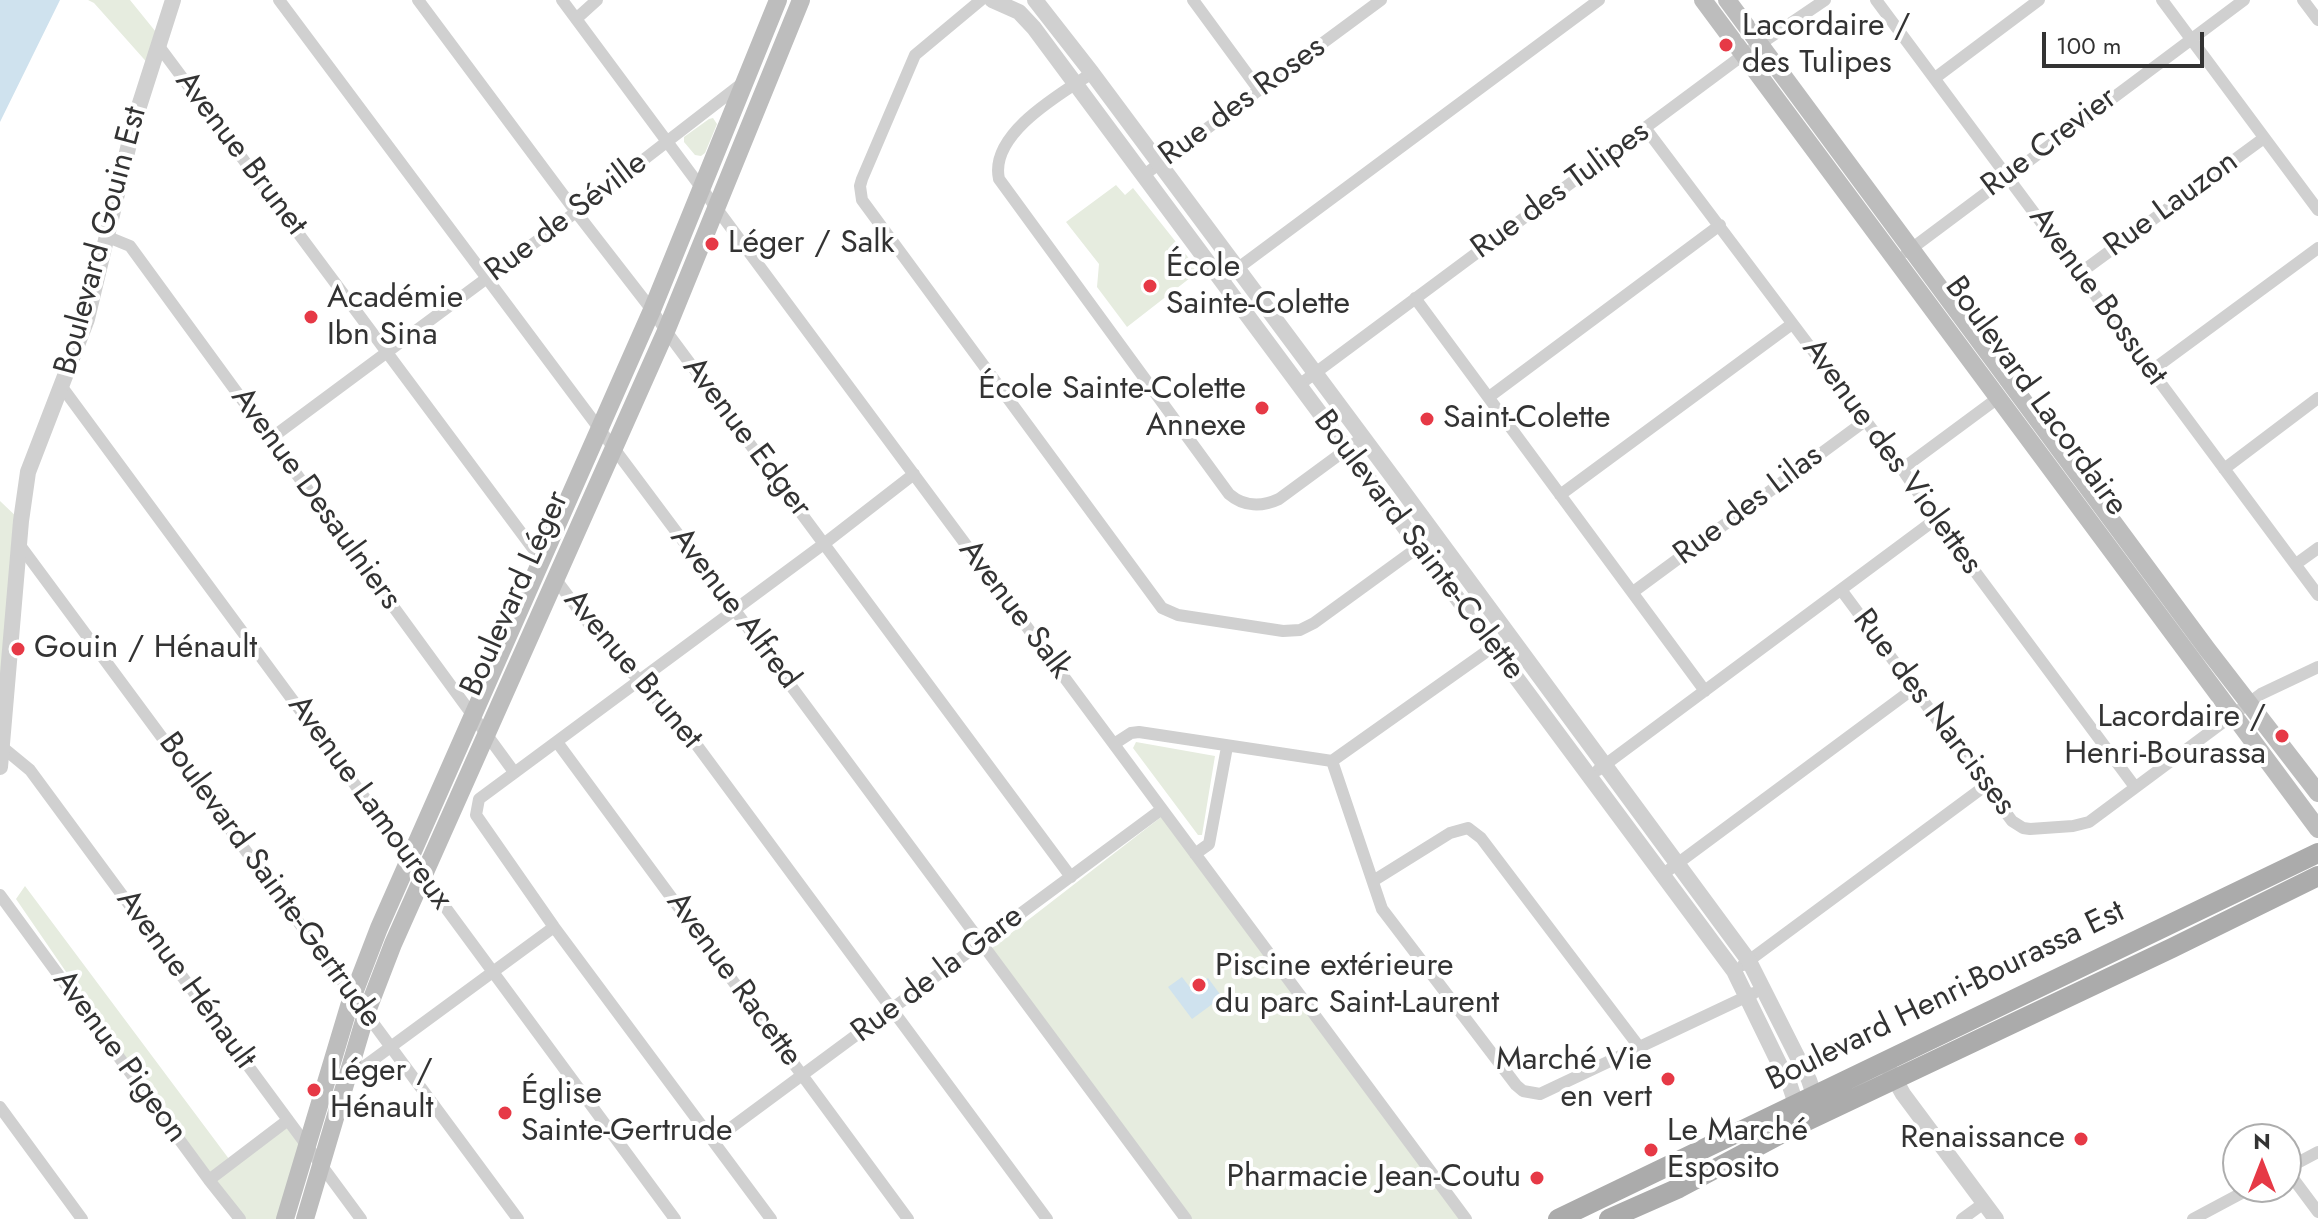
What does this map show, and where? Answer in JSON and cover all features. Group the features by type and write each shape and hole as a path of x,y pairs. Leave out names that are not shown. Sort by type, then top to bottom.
{"main road":[{"name":"Boulevard Léger","path":"285,1219 353,996 410,856 652,310 778,0"},
{"name":"Boulevard Léger","path":"305,1219 366,1014 423,875 666,331 801,0"},
{"name":"Boulevard Lacordaire","path":"1703,0 1998,398 2240,709 2318,793"},
{"name":"Boulevard Lacordaire","path":"1727,0 1911,248 2240,709 2318,829"},
{"name":"Boulevard Henri-Bourassa Est","path":"1558,1219 2318,853"},
{"name":"Boulevard Henri-Bourassa Est","path":"1609,1219 1679,1188 1812,1119 2318,876"}],"street":[{"name":"Boulevard Gouin Est","path":"0,767 28,472 87,319 135,119 173,0"},
{"name":"Avenue Alfred","path":"279,0 1186,1219"},
{"name":"Avenue Edger","path":"418,0 652,310 1071,877"},
{"name":"Avenue Salk","path":"562,0 1466,1219"},
{"path":"576,19 597,0"},
{"path":"981,0 915,55 862,179 862,200 1162,608 1178,615 1283,631 1300,630 1435,535"},
{"name":"Boulevard Sainte-Colette","path":"992,0 1025,17 1347,448 1734,971 1805,1098"},
{"name":"Boulevard Sainte-Colette","path":"1035,0 1749,961 1764,989 1812,1119"},
{"path":"1193,0 1259,90"},
{"name":"Rue des Roses","path":"1144,175 1381,0"},
{"path":"1222,280 1599,0"},
{"name":"Rue des Tulipes","path":"1299,385 1744,55 1825,0"},
{"name":"Avenue Bossuet","path":"1876,0 2318,595"},
{"path":"1935,78 2039,0"},
{"path":"2162,0 2318,210"},
{"name":"Rue Crevier","path":"1896,260 2244,0"},
{"path":"2303,0 2318,20"},
{"name":"Avenue Brunet","path":"158,45 598,636 687,732 1047,1219"},
{"path":"1092,73 1014,133 1000,158 999,179 1229,494 1244,503 1268,504 1362,438"},
{"name":"Rue de Séville","path":"270,439 576,212 746,81"},
{"name":"Avenue des Violettes","path":"1646,129 1902,469 2135,787"},
{"name":"Rue Lauzon","path":"2080,273 2264,138"},
{"path":"1489,397 1720,225"},
{"name":"Avenue Desaulniers","path":"108,237 130,246 514,772"},
{"path":"2151,371 2318,248"},
{"path":"1415,298 1705,691"},
{"path":"1560,495 1792,324"},
{"name":"Avenue Lamoureux","path":"62,387 675,1219"},
{"path":"1902,469 1998,398"},
{"path":"2224,469 2318,398"},
{"name":"Rue des Lilas","path":"1633,592 1865,421"},
{"path":"771,1219 554,927 476,815 479,799 914,474"},
{"path":"1589,777 1936,519"},
{"name":"Boulevard Sainte-Gertrude","path":"19,544 518,1219"},
{"path":"2296,564 2318,548"},
{"name":"Rue des Narcisses","path":"1842,591 1985,786 2012,821 2023,828 2073,826 2089,822 2261,694 2318,667"},
{"path":"1114,744 1131,733 1139,732 1332,761 1509,635"},
{"path":"1662,875 1913,689"},
{"name":"Avenue Racette","path":"557,742 908,1219"},
{"name":"Avenue Hénault","path":"2,747 30,770 361,1219"},
{"path":"1195,854 1209,844 1227,747"},
{"path":"1332,761 1382,909 1523,1091 1540,1094 1764,989"},
{"path":"1734,971 1985,786"},
{"name":"Rue de la Gare","path":"713,1141 1162,809"},
{"path":"1373,881 1450,833 1468,828 1481,838 1640,1048"},
{"name":"Avenue Pigeon","path":"0,895 240,1219"},
{"path":"347,1079 554,927"},
{"path":"1884,1060 1903,1094 1996,1219"},
{"path":"0,1107 82,1219"},
{"path":"209,1180 288,1120"},
{"path":"2302,1190 2318,1212"},
{"path":"1962,1219 1984,1203"},
{"path":"2193,1219 2223,1203"}],"shaded area":[{"path":"88,0 130,0 160,37 151,67 94,3"},
{"path":"713,118 717,124 705,153 695,155 684,142 684,137"},
{"path":"1116,185 1125,195 1133,188 1199,271 1127,327 1097,287 1099,264 1066,222"},
{"path":"0,501 21,521 0,771"},
{"path":"1136,742 1215,756 1202,835 1198,835 1133,748"},
{"path":"1165,814 1461,1219 1188,1219 988,951"},
{"path":"25,886 235,1167 288,1120 306,1147 285,1219 240,1219 209,1180 16,899"}],"water":[{"path":"0,0 60,0 0,122"},
{"path":"1182,977 1192,990 1208,978 1222,997 1192,1019 1168,987"}],"place":[{"name":"Lacordaire / des Tulipes","path":"1726,45"},
{"name":"Léger / Salk","path":"712,244"},
{"name":"École Sainte-Colette","path":"1150,286"},
{"name":"Académie Ibn Sina","path":"311,317"},
{"name":"École Sainte-Colette Annexe","path":"1262,408"},
{"name":"Saint-Colette","path":"1427,419"},
{"name":"Gouin / Hénault","path":"18,649"},
{"name":"Lacordaire / Henri-Bourassa","path":"2282,736"},
{"name":"Piscine extérieure du parc Saint-Laurent","path":"1199,985"},
{"name":"Marché Vie en vert","path":"1668,1079"},
{"name":"Léger / Hénault","path":"314,1090"},
{"name":"Église Sainte-Gertrude","path":"505,1113"},
{"name":"Renaissance","path":"2081,1139"},
{"name":"Le Marché Esposito","path":"1651,1150"},
{"name":"Pharmacie Jean-Coutu","path":"1537,1178"}]}
